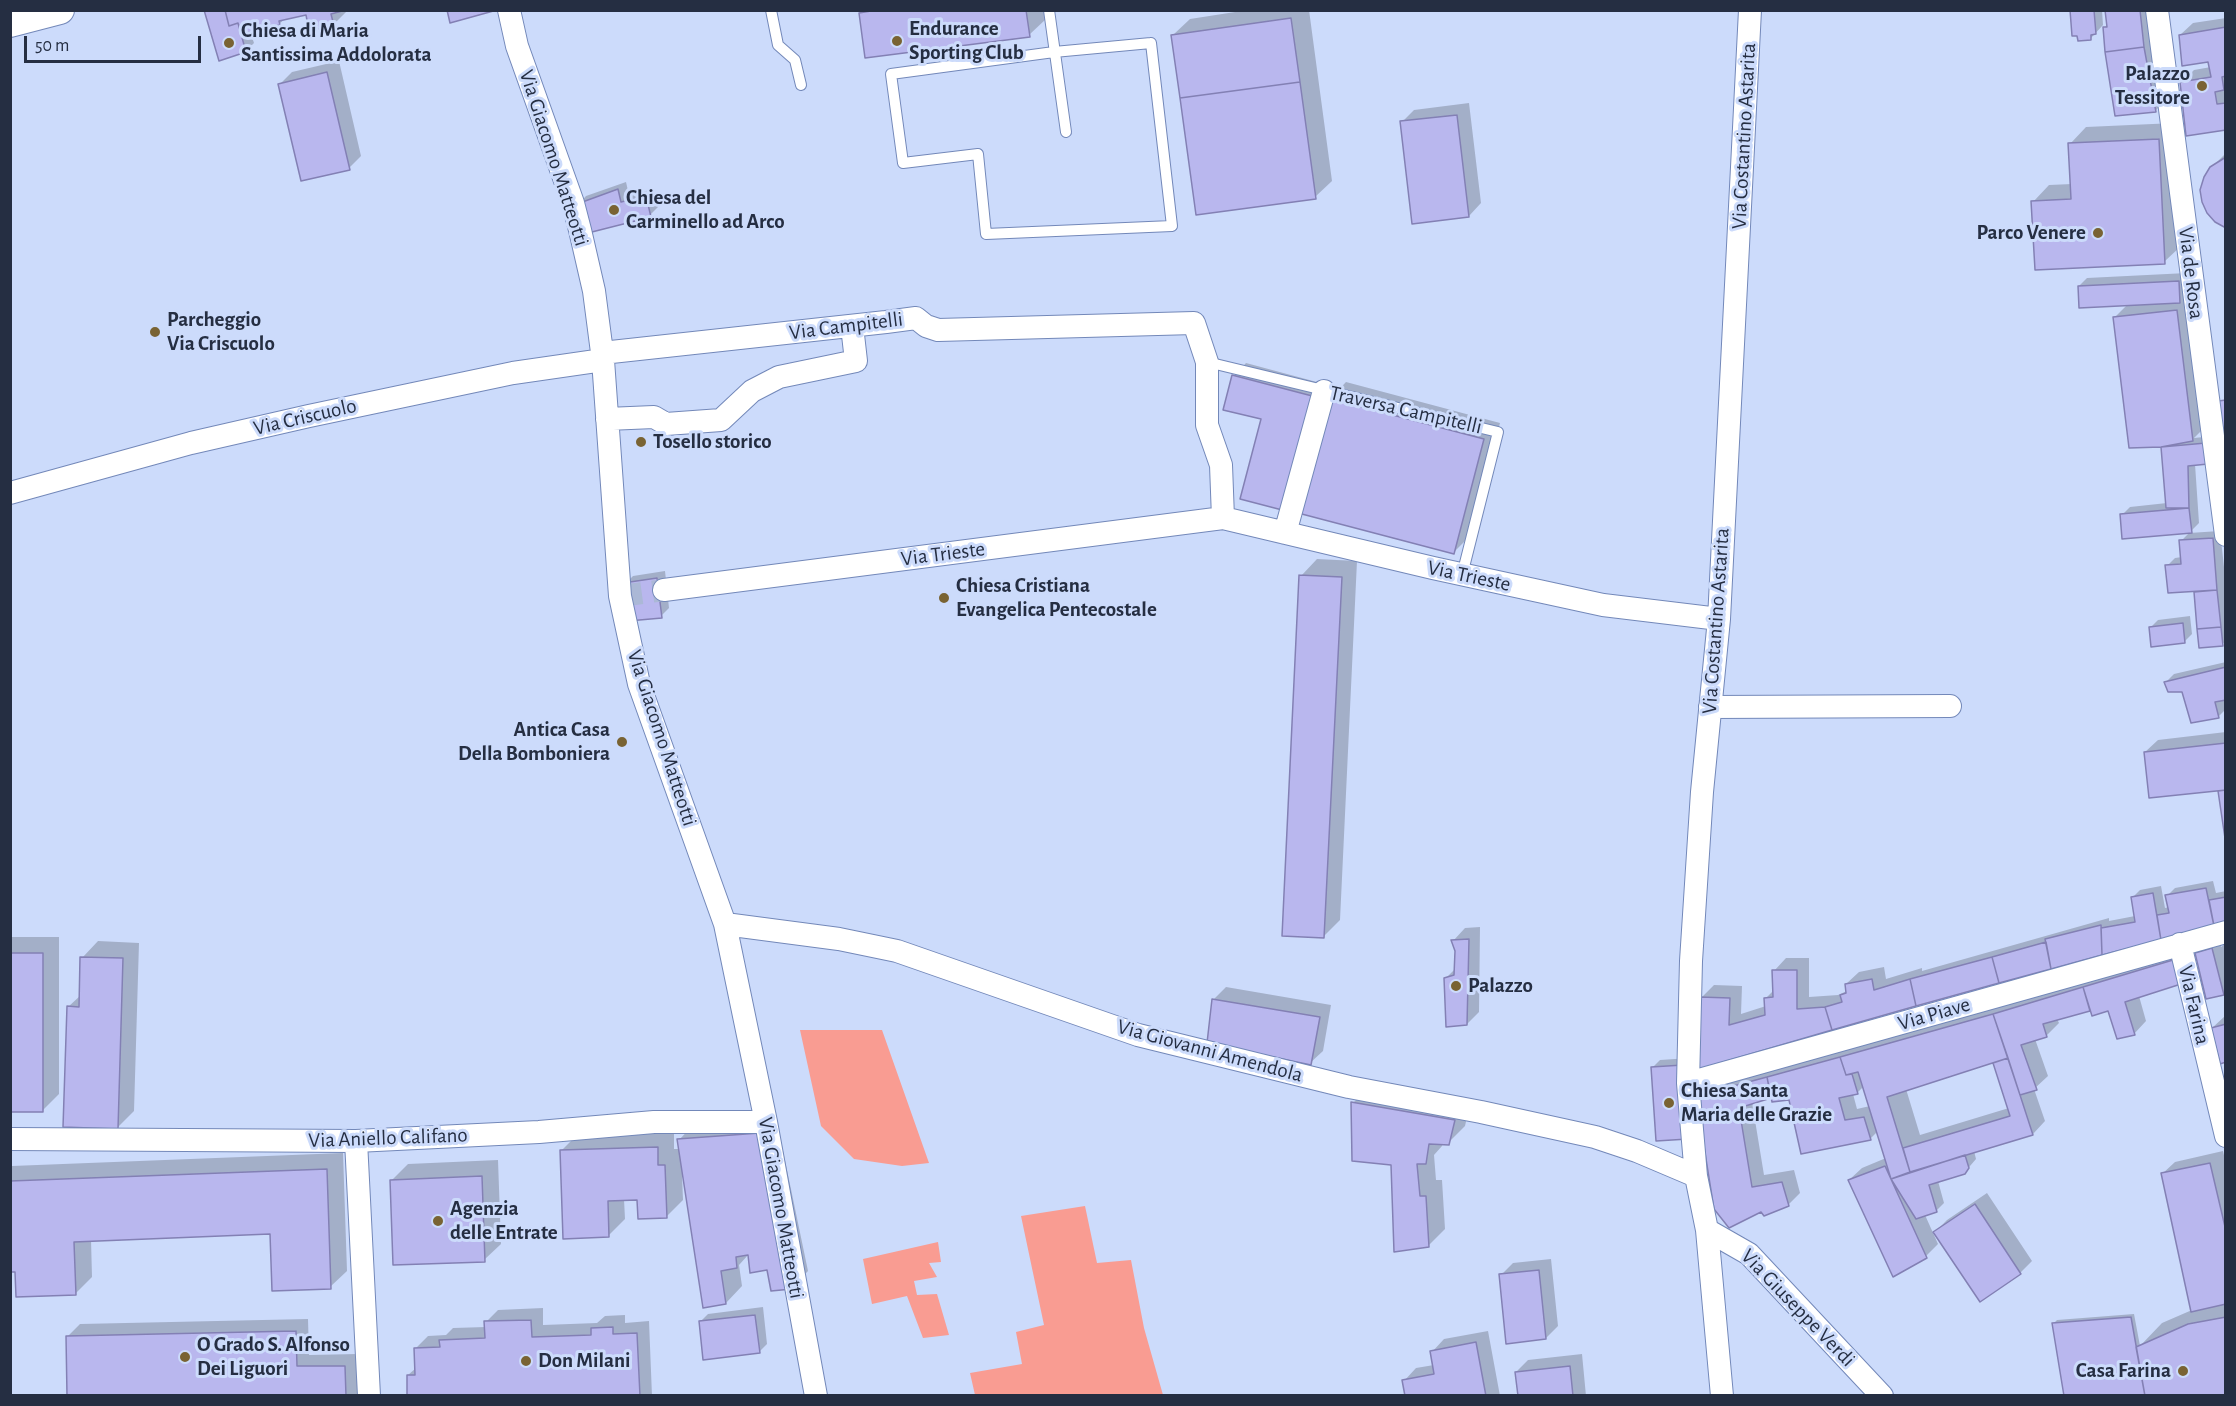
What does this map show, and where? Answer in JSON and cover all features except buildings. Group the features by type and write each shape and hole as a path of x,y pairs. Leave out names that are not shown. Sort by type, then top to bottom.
{"street":[{"path":"10,23 60,10"},
{"name":"Via Giacomo Matteotti","path":"509,10 517,46 573,203 594,291 603,356 620,596 639,684 725,924 766,1122 816,1395"},
{"name":"Via Costantino Astarita","path":"1722,1395 1707,1230 1696,1176 1689,1083 1691,961 1702,792 1719,619 1750,10"},
{"name":"Via de Rosa","path":"2157,10 2226,535"},
{"name":"Via Campitelli","path":"603,356 916,318 926,326 938,330 1194,322 1207,362"},
{"path":"607,419 654,417 666,424 721,420 752,391 779,377 856,361 852,326"},
{"name":"Via Criscuolo","path":"10,493 191,440 603,356"},
{"path":"1207,362 1207,425 1221,465 1222,518"},
{"path":"1285,533 1324,391"},
{"name":"Via Trieste","path":"664,590 1222,518 1462,575 1603,605 1719,619"},
{"path":"1710,707 1950,706"},
{"name":"Via Giovanni Amendola","path":"725,924 839,939 897,951 1138,1035 1349,1087 1595,1137 1638,1151 1696,1176"},
{"name":"Via Piave","path":"1689,1083 2226,932"},
{"name":"Via Farina","path":"2180,944 2226,1136"},
{"name":"Via Aniello Califano","path":"10,1139 356,1141 539,1132 654,1122 766,1122"},
{"path":"356,1141 369,1395"},
{"name":"Via Giuseppe Verdi","path":"1707,1230 1749,1254 1882,1395"}],"lane":[{"path":"771,10 778,45 795,60 801,85"},
{"path":"1049,10 1066,132"},
{"path":"1151,43 1172,226 986,234 978,154 903,163 891,74 1054,52 1151,43"},
{"name":"Traversa Campitelli","path":"1207,362 1498,432 1462,575"}],"shaded area":[{"path":"800,1030 882,1030 929,1163 902,1166 854,1159 821,1126"},
{"path":"1085,1206 1097,1263 1131,1260 1144,1328 1163,1395 975,1395 970,1373 1022,1364 1016,1332 1044,1325 1021,1216"},
{"path":"938,1242 941,1262 929,1263 937,1277 914,1281 917,1295 937,1294 949,1335 923,1338 907,1296 872,1304 863,1259"}],"tunnel":[{"path":"620,596 664,590"}],"place":[{"name":"Endurance Sporting Club","path":"897,41"},
{"name":"Chiesa di Maria Santissima Addolorata","path":"229,43"},
{"name":"Palazzo Tessitore","path":"2202,86"},
{"name":"Chiesa del Carminello ad Arco","path":"614,210"},
{"name":"Parco Venere","path":"2098,233"},
{"name":"Parcheggio Via Criscuolo","path":"155,332"},
{"name":"Tosello storico","path":"641,442"},
{"name":"Chiesa Cristiana Evangelica Pentecostale","path":"944,598"},
{"name":"Antica Casa Della Bomboniera","path":"622,742"},
{"name":"Palazzo","path":"1456,986"},
{"name":"Chiesa Santa Maria delle Grazie","path":"1669,1103"},
{"name":"Agenzia delle Entrate","path":"438,1221"},
{"name":"O Grado S. Alfonso Dei Liguori","path":"185,1357"},
{"name":"Don Milani","path":"526,1361"},
{"name":"Casa Farina","path":"2183,1371"}]}
